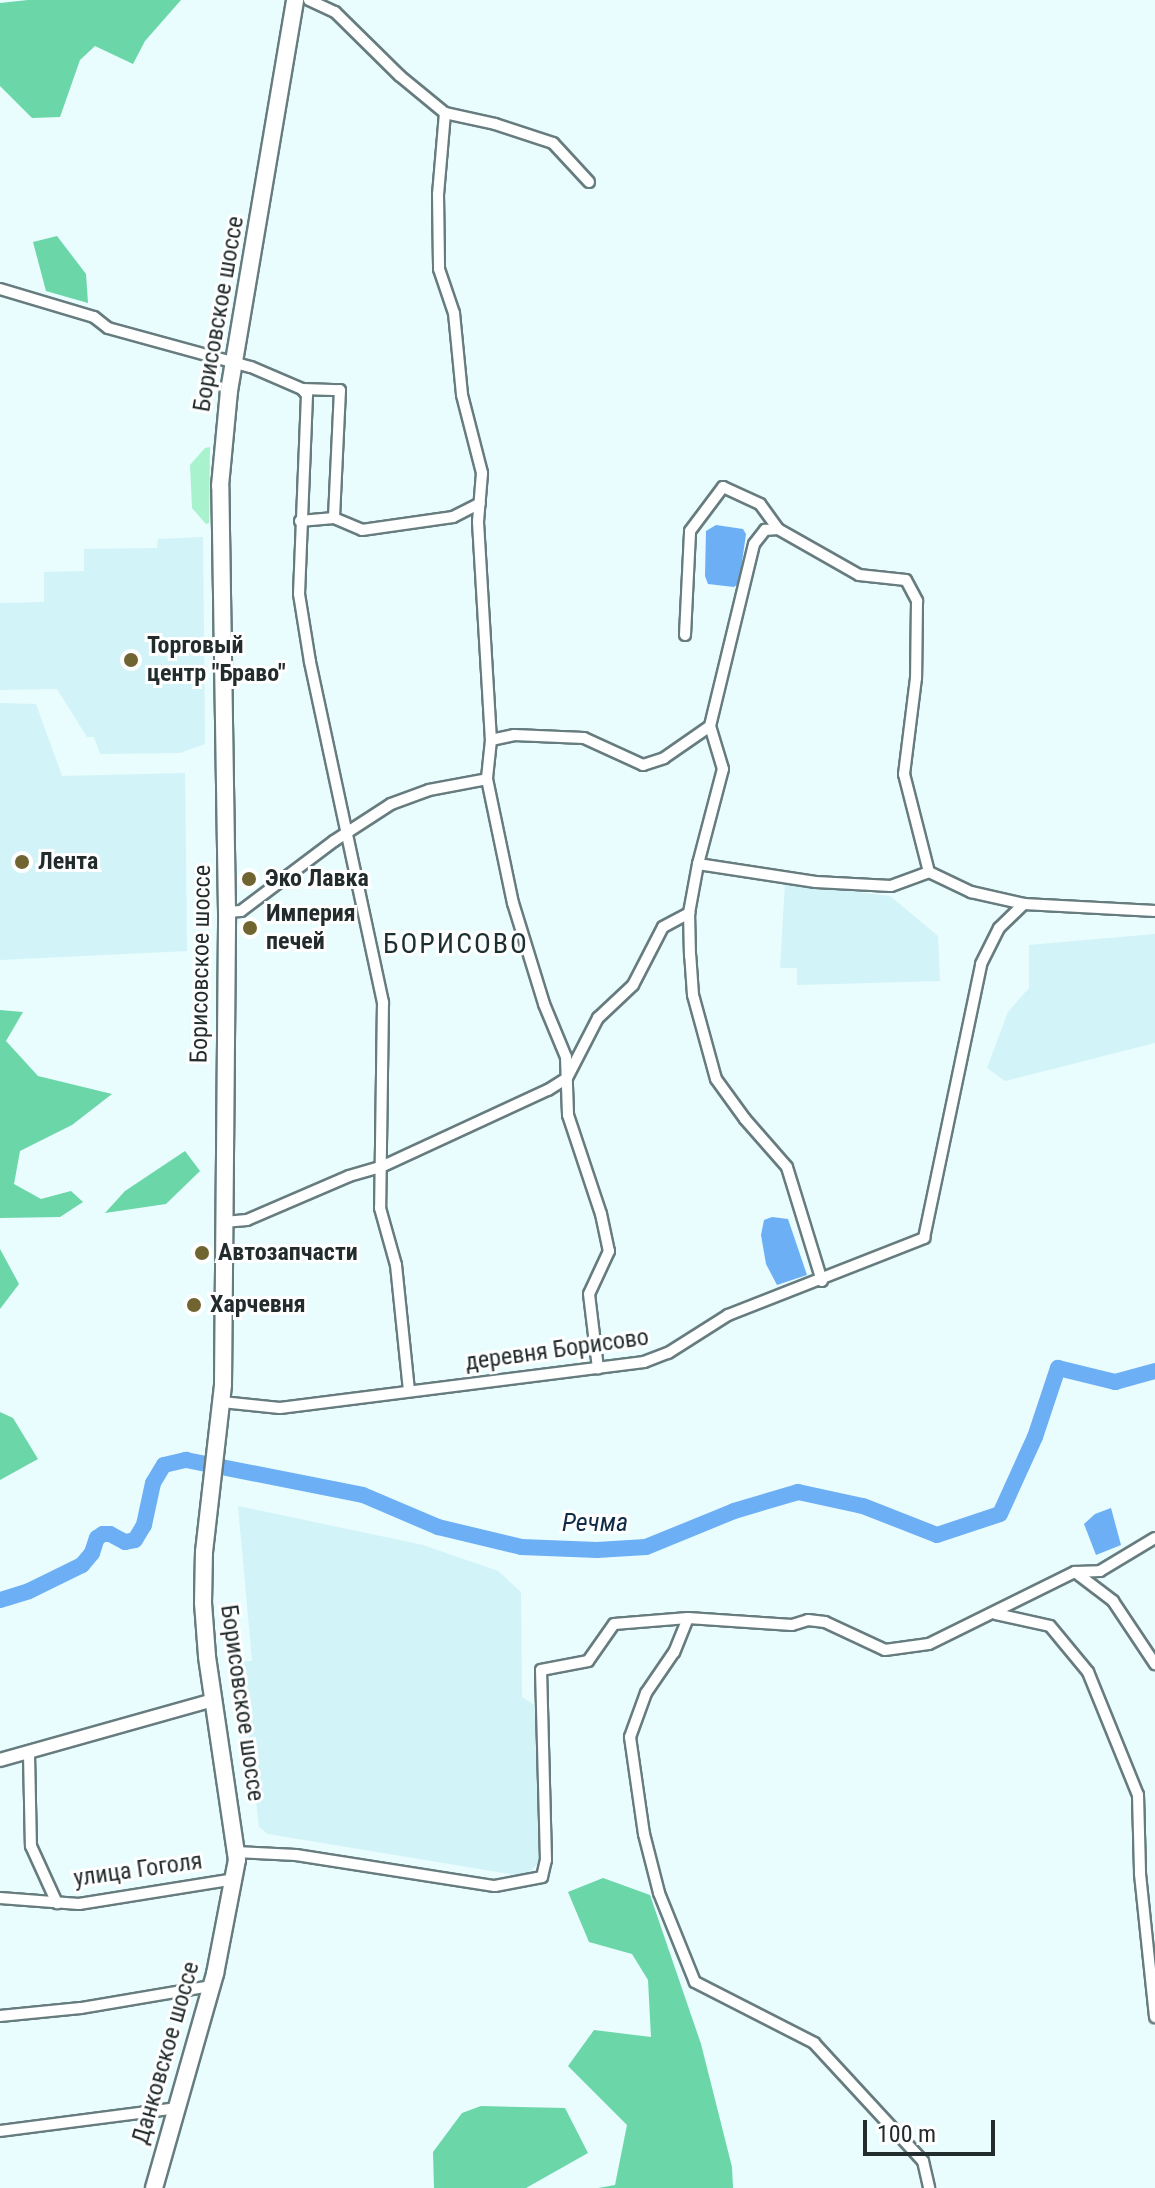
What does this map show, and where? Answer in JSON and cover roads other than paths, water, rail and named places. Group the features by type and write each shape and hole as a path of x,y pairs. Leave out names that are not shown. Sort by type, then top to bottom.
{"main road":[{"name":"Борисовское шоссе","path":"224,1930 235,1879 236,1852 203,1603 222,1402 227,912 220,486 233,361 295,0"},
{"name":"Данковское шоссе","path":"154,2188 224,1930"}],"street":[{"path":"309,0 335,12 400,76 445,113 495,124 553,143 589,182"},
{"path":"445,113 438,194 439,269 454,313 462,395 482,473 480,503 491,740 487,779 513,903 544,1004 566,1057 568,1115 601,1214 609,1251 589,1294 598,1368"},
{"path":"0,289 94,317 108,328 233,361 302,389 340,390 334,518"},
{"path":"302,389 307,395 299,594 310,662 383,1002 380,1208 396,1265 409,1390"},
{"path":"685,635 690,531 723,487 760,504 778,529 859,575 906,580 917,601 916,678 904,774 929,872"},
{"path":"300,521 334,518 362,530 453,517 480,503"},
{"path":"778,529 765,530 754,544 710,726 723,769 698,864 689,913 693,995 716,1079 745,1119 787,1167 822,1281"},
{"path":"491,740 514,735 584,738 643,765 664,758 710,726"},
{"path":"227,912 241,911 391,804 429,790 487,779"},
{"path":"698,864 816,882 891,886 929,872 971,892 1024,904 1155,911"},
{"name":"деревня Борисово","path":"222,1402 280,1408 644,1362 668,1353 728,1315 822,1281 924,1238 981,964 999,928 1024,904"},
{"path":"224,1222 247,1220 349,1176 381,1167 548,1090 567,1078 598,1018 622,999 633,985 663,927 689,913"},
{"path":"236,1852 296,1855 495,1886 542,1877 546,1860 541,1670 588,1661 614,1624 688,1618 792,1625 808,1620 825,1622 885,1650 929,1644 996,1614 1075,1572 1100,1571 1155,1538"},
{"path":"1075,1572 1113,1601 1155,1664"},
{"path":"996,1614 1050,1626 1088,1672 1138,1795 1140,1874 1155,2017"},
{"path":"688,1618 674,1652 646,1693 630,1737 644,1834 659,1893 695,1982 814,2043 923,2161 929,2188"},
{"path":"0,1760 214,1700"},
{"path":"29,1754 31,1846 57,1903"},
{"path":"1140,1874 1155,1874"},
{"name":"улица Гоголя","path":"0,1898 79,1904 235,1879"},
{"path":"0,2016 81,2008 211,1986"},
{"path":"0,2131 177,2108"}],"water":[{"path":"716,525 743,529 746,534 739,583 734,587 708,584 705,576 706,531"},
{"path":"772,1217 788,1219 807,1275 777,1285 766,1264 761,1235 764,1220"},
{"path":"1111,1508 1121,1545 1096,1555 1084,1524 1095,1514"}],"waterway":[{"name":"Речма","path":"0,1600 29,1591 82,1565 92,1553 97,1538 103,1534 125,1542 135,1540 144,1525 153,1483 164,1465 186,1460 363,1495 438,1527 521,1547 597,1550 646,1547 734,1511 798,1492 863,1506 937,1535 1000,1514 1035,1437 1058,1368 1115,1382 1155,1371"}],"place":[{"name":"Торговый центр \"Браво\"","path":"131,660"},
{"name":"Лента","path":"22,862"},
{"name":"Эко Лавка","path":"249,879"},
{"name":"Империя печей","path":"250,928"},
{"name":"Автозапчасти","path":"202,1253"},
{"name":"Харчевня","path":"194,1305"}],"district":[{"name":"БОРИСОВО","path":"456,944"}]}
